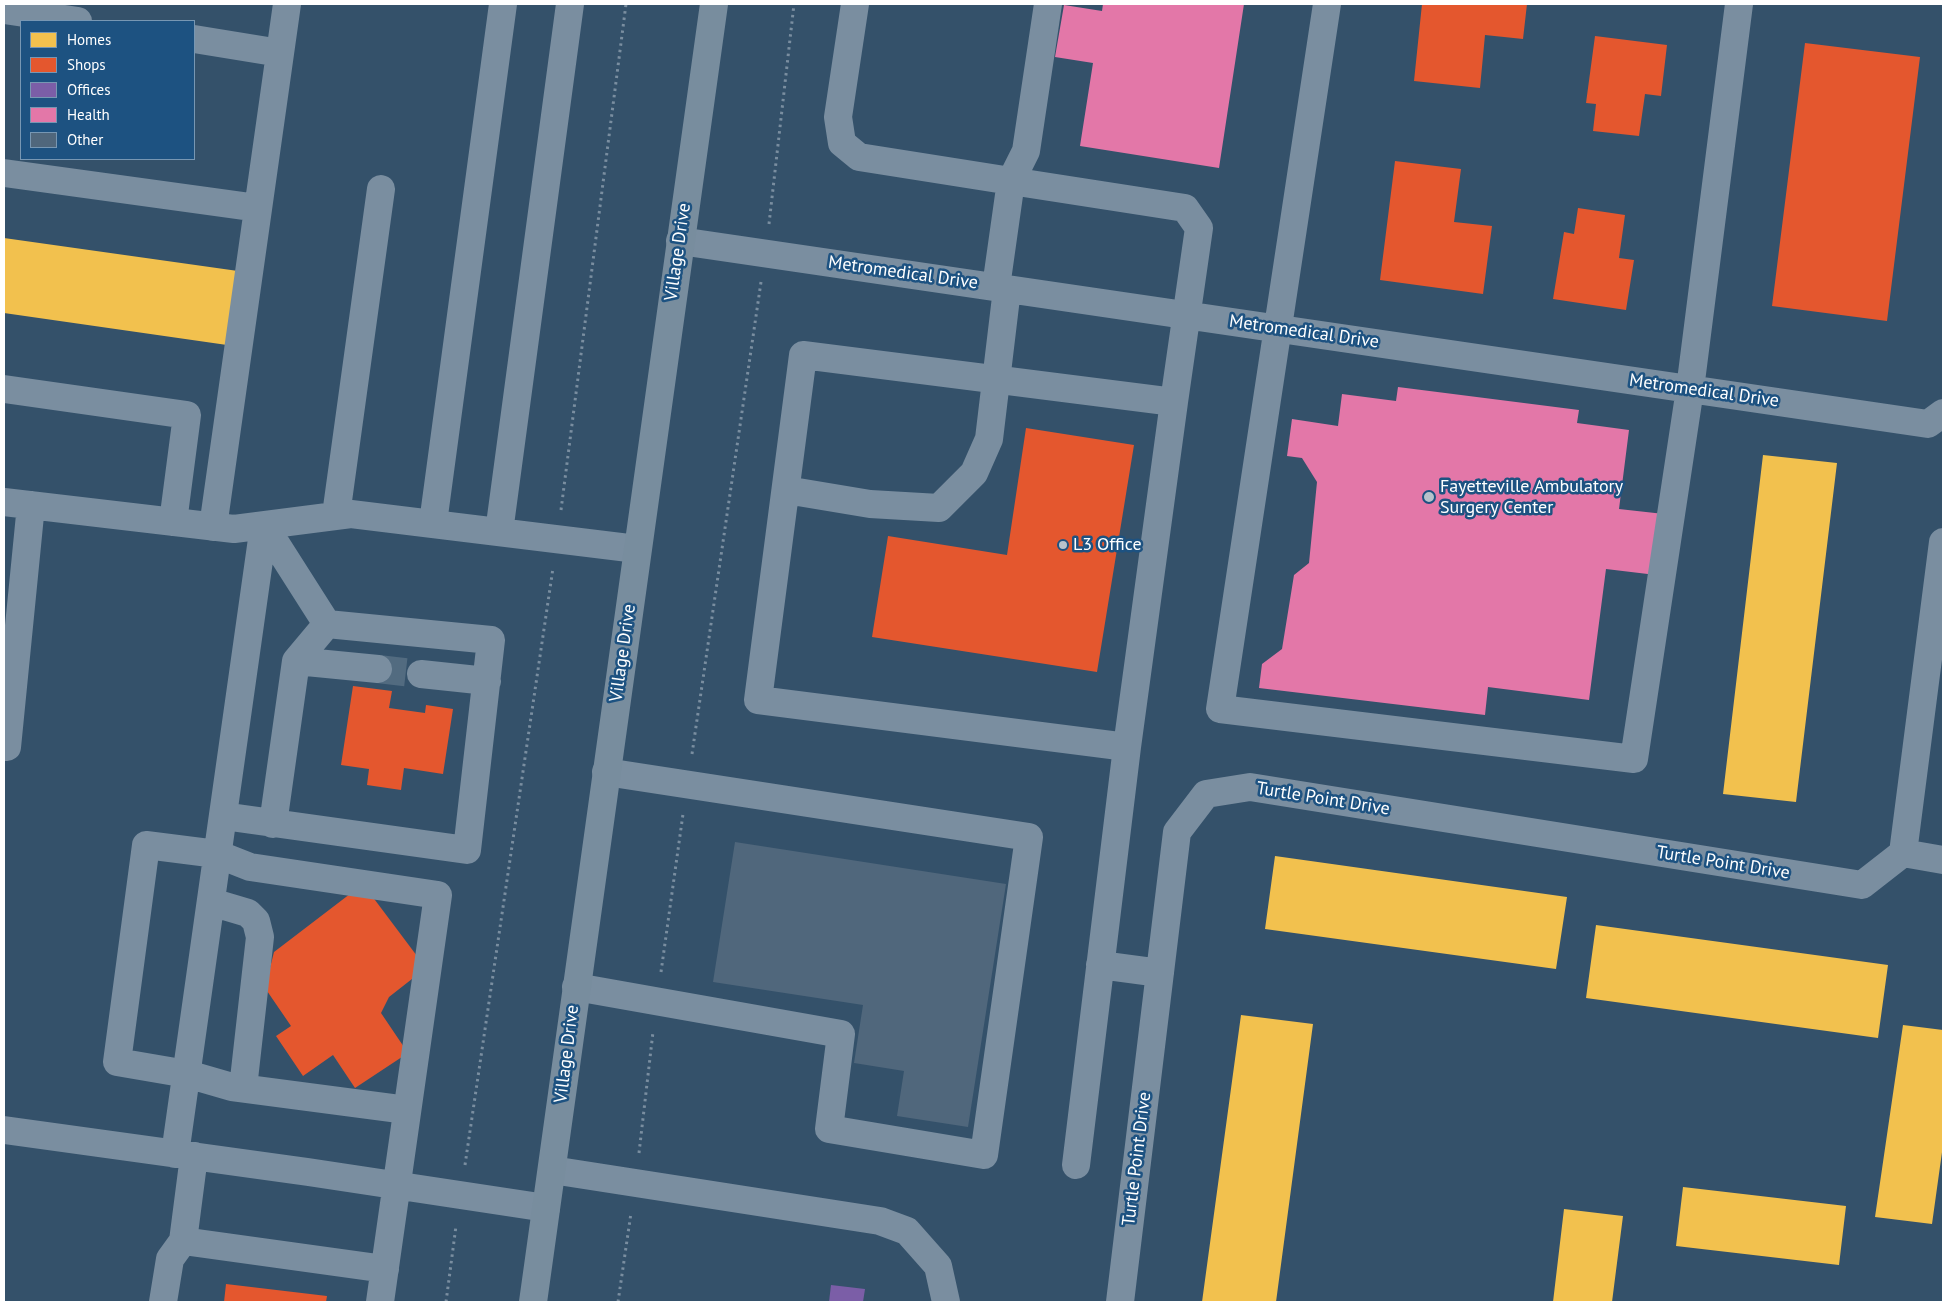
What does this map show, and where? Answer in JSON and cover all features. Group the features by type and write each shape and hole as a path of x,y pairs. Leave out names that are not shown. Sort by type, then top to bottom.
{"main road":[{"name":"Village Drive","path":"533,1302 714,4"}],"street":[{"path":"213,527 287,4"},
{"path":"432,523 502,4"},
{"path":"499,532 570,4"},
{"path":"855,4 838,117 842,143 859,157 1185,208 1198,228 1127,747 1076,1165"},
{"path":"786,490 870,504 939,508 974,473 989,439 1011,181 1026,151 1048,4"},
{"path":"1327,4 1220,708 1634,759 1690,389 1739,4"},
{"path":"4,10 71,20"},
{"path":"195,39 280,53"},
{"path":"4,173 258,208"},
{"path":"336,515 381,189"},
{"name":"Metromedical Drive","path":"680,241 1690,389 1935,418"},
{"path":"1127,747 758,700 803,355 1174,402"},
{"path":"4,389 187,415 174,522"},
{"path":"4,502 234,529 351,514 637,549"},
{"path":"10,747 31,505"},
{"path":"264,525 327,624"},
{"path":"163,1302 170,1259 183,1241 187,1074 264,525"},
{"path":"1943,542 1903,852 1943,860"},
{"path":"273,824 296,661 327,624"},
{"path":"223,816 467,850 491,640 327,624"},
{"path":"296,661 378,669"},
{"path":"421,674 487,681"},
{"path":"576,987 841,1034 829,1129 984,1155 1029,837 606,772"},
{"name":"Turtle Point Drive","path":"1120,1302 1177,832 1206,794 1250,787 1862,885 1903,852"},
{"path":"380,1302 438,895 250,867 218,854 146,845 116,1062 187,1074 232,1087 407,1110"},
{"path":"211,902 248,913 256,921 260,937 243,1088"},
{"path":"1100,964 1160,973"},
{"path":"4,1130 546,1208"},
{"path":"552,1170 880,1221 907,1231 938,1266 946,1302"},
{"path":"183,1241 386,1269"}],"path":[{"path":"446,1302 460,1196 558,539 626,4"},
{"path":"618,1302 687,784 765,253 794,4"}],"building: Homes":[{"path":"4,238 238,271 227,345 4,313"},
{"path":"1763,455 1837,463 1796,802 1723,794"},
{"path":"1275,856 1567,897 1556,969 1265,929"},
{"path":"1596,925 1888,965 1878,1038 1586,998"},
{"path":"1241,1015 1313,1024 1276,1302 1202,1302"},
{"path":"1903,1025 1943,1030 1943,1145 1932,1224 1875,1217"},
{"path":"1683,1187 1846,1206 1839,1265 1676,1246"},
{"path":"1564,1209 1623,1216 1612,1302 1553,1302"}],"building: Shops":[{"path":"1422,4 1527,4 1523,39 1485,35 1480,88 1414,81"},
{"path":"1595,36 1667,45 1661,96 1645,94 1639,136 1593,131 1596,104 1586,103"},
{"path":"1805,43 1920,57 1887,321 1772,306"},
{"path":"1395,161 1461,169 1454,222 1492,226 1483,294 1380,280"},
{"path":"1578,208 1625,215 1619,258 1634,260 1626,310 1553,299 1564,232 1574,234"},
{"name":"L3 Office","path":"1026,428 1134,445 1097,672 872,637 888,536 1007,555"},
{"path":"353,686 392,691 389,708 425,713 426,705 453,709 443,774 404,768 401,790 367,785 369,769 341,765"},
{"path":"363,884 426,968 389,997 381,1013 408,1053 355,1088 333,1055 303,1076 276,1036 291,1026 265,988 274,952"},
{"path":"226,1284 327,1296 326,1302 224,1302"}],"building: Offices":[{"path":"831,1285 865,1289 863,1302 829,1302"}],"building: Health":[{"path":"1103,4 1244,4 1219,168 1080,146 1093,63 1055,57 1064,5 1102,11"},
{"path":"1398,387 1579,410 1577,423 1629,430 1619,509 1664,514 1656,575 1606,569 1589,700 1488,687 1485,715 1259,688 1262,664 1282,649 1294,575 1309,563 1317,482 1302,458 1287,456 1292,419 1338,426 1342,394 1396,401"}],"building: Other":[{"path":"735,842 1006,884 968,1127 897,1116 904,1071 854,1063 863,1005 713,982"}],"tunnel":[{"path":"378,669 421,674"}],"place":[{"name":"Fayetteville Ambulatory Surgery Center","path":"1429,497"},
{"name":"L3 Office","path":"1063,545"}]}
